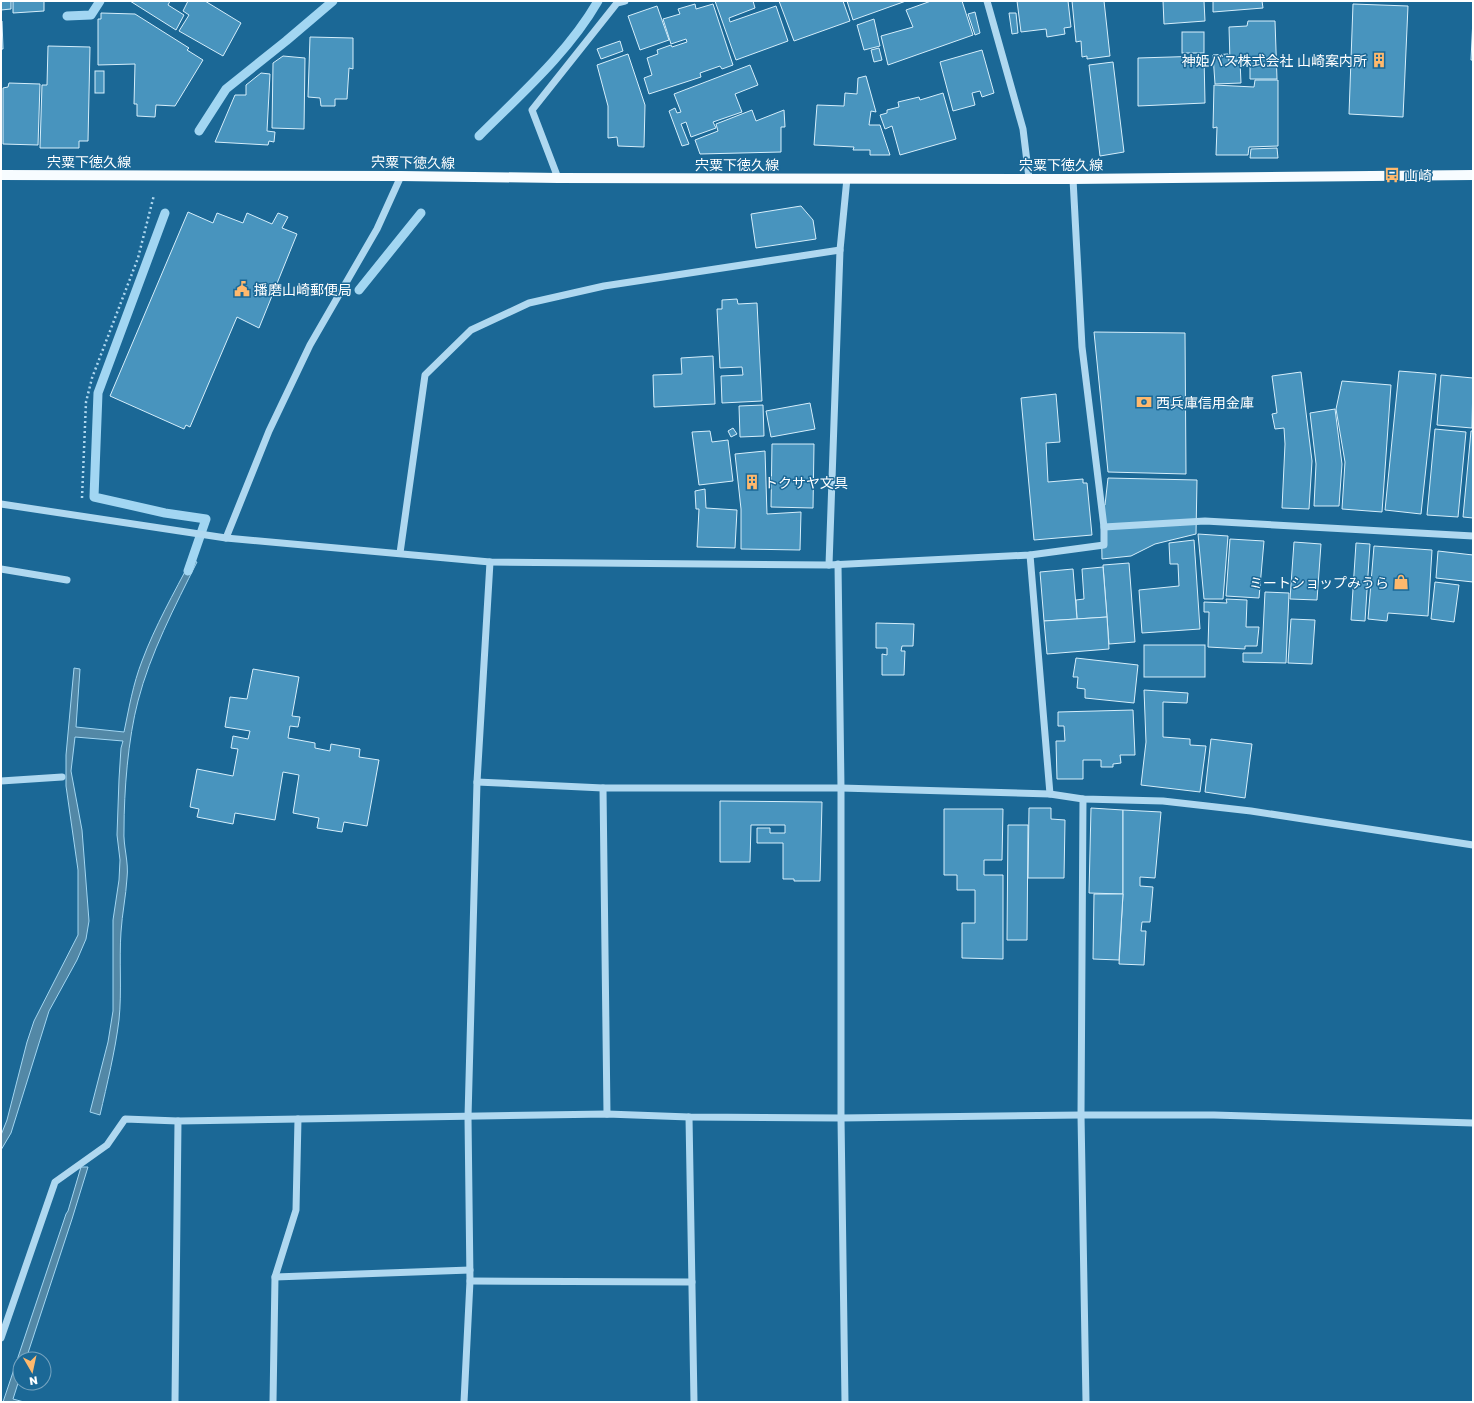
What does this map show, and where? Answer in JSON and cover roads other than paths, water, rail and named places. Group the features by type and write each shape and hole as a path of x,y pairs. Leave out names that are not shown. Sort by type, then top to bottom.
{"main road":[{"name":"宍粟下徳久線","path":"1,175 1073,179 1473,175"}],"street":[{"path":"558,178 532,110 617,3 625,1"},
{"path":"987,1 1023,129 1029,178"},
{"path":"226,538 268,431 310,345 377,229 401,176"},
{"path":"829,564 840,250 847,178"},
{"path":"1,504 226,538 490,562 838,564 1030,554 1104,545 1104,527 1082,348 1073,179"},
{"path":"400,553 425,375 471,330 529,303 604,286 840,250"},
{"path":"1104,527 1205,521 1473,536"},
{"path":"1030,554 1050,794"},
{"path":"464,1402 470,1281 468,1117 477,782 490,562"},
{"path":"838,564 841,1118 846,1402"},
{"path":"1,569 67,580"},
{"path":"1,781 62,777"},
{"path":"477,782 603,788 840,788 1050,794 1082,799 1163,801 1244,810 1473,845"},
{"path":"603,788 607,1114"},
{"path":"1082,799 1081,1115 1086,1402"},
{"path":"1,1338 55,1182 106,1145 125,1119 178,1121 607,1114 689,1117 841,1118 1214,1115 1459,1124 1473,1123"},
{"path":"689,1117 694,1402"},
{"path":"273,1402 275,1277 296,1210 298,1119"},
{"path":"175,1402 178,1121"},
{"path":"275,1277 470,1270"},
{"path":"470,1281 692,1282"}],"water":[{"path":"191,560 197,562 164,630 149,666 138,701 132,732 127,765 125,799 124,836 127,872 121,932 119,1020 100,1115 90,1112 108,1042 113,1011 113,920 119,880 120,860 117,835 119,779 121,748 123,741 75,737 71,771 82,830 89,921 86,939 77,960 49,1011 11,1133 1,1150 1,1135 7,1120 27,1042 34,1021 78,935 78,870 66,786 66,755 74,668 80,669 76,727 124,732 134,687 147,648"},
{"path":"81,1167 88,1167 29,1351 20,1351 66,1214"},
{"path":"12,1375 12,1391 16,1391 13,1399 24,1402 3,1402"}],"waterway":[{"path":"67,16 91,15 100,1"},
{"path":"199,131 226,89 333,1"},
{"path":"479,136 527,89 573,38 598,1"},
{"path":"165,213 98,393 94,497 165,513 206,519 188,571"},
{"path":"359,290 421,213"}],"place":[{"name":"神姫バス株式会社 山崎案内所","path":"1379,60"},
{"name":"山崎","path":"1392,175"},
{"name":"播磨山崎郵便局","path":"242,289"},
{"name":"西兵庫信用金庫","path":"1144,402"},
{"name":"トクサヤ文具","path":"752,482"},
{"name":"ミートショップみうら","path":"1401,582"}]}
